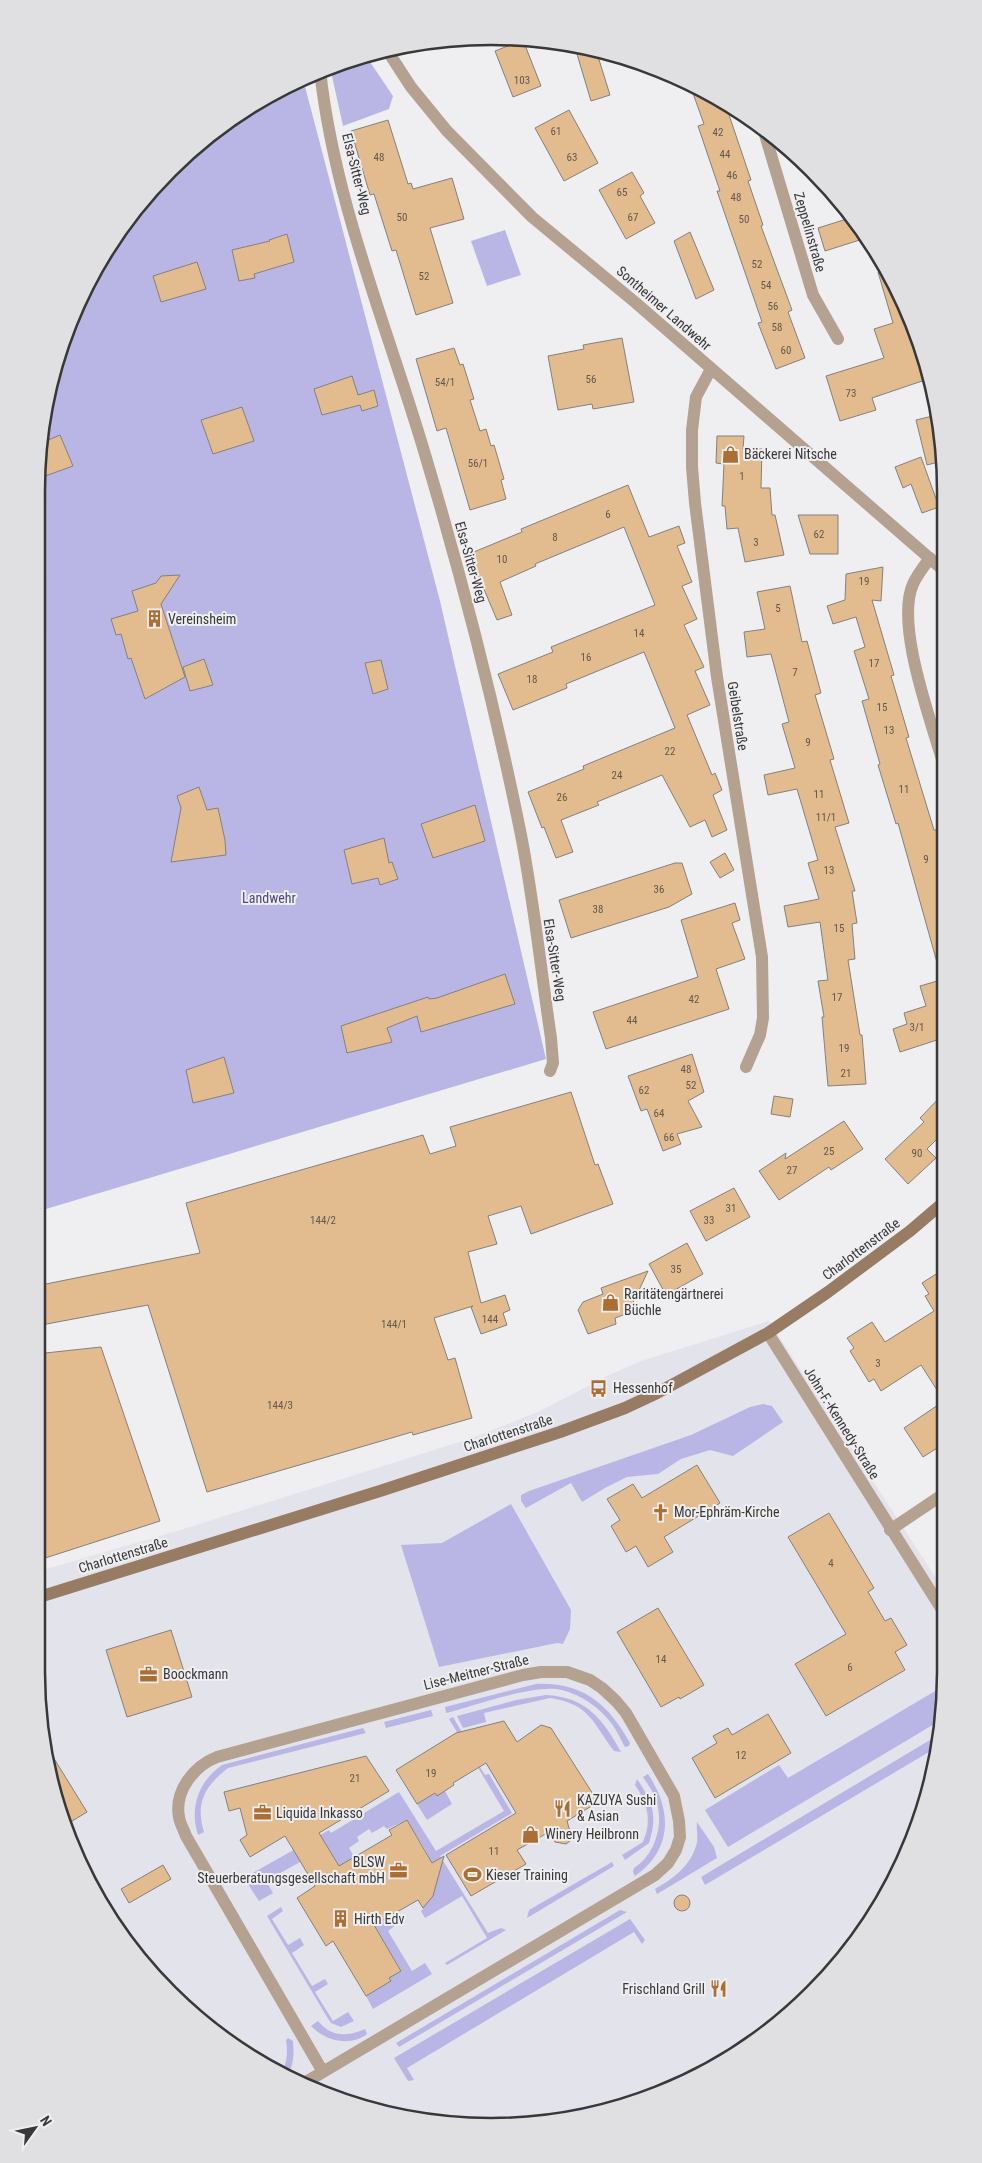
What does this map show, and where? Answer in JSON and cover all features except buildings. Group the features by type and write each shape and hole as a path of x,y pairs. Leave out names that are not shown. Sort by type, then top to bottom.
{"main road":[{"name":"Charlottenstraße","path":"45,1595 371,1494 560,1432 657,1393 768,1333 828,1292 910,1231 937,1208"}],"street":[{"name":"Sontheimer Landwehr","path":"391,57 411,87 447,131 532,218 636,303 937,564"},
{"name":"Elsa-Sitter-Weg","path":"322,78 342,183 365,266 424,450 497,718 521,839 553,1053 550,1071"},
{"name":"Zeppelinstraße","path":"767,140 812,295 838,339"},
{"name":"Geibelstraße","path":"711,369 696,397 692,430 692,467 717,677 762,956 763,1018 760,1035 746,1067"},
{"path":"930,558 913,585 909,621 912,650 937,740"},
{"name":"John-F.-Kennedy-Straße","path":"768,1333 937,1602"},
{"path":"890,1530 937,1498"},
{"name":"Lise-Meitner-Straße","path":"310,2080 580,1921 655,1875 668,1863 676,1850 680,1837 674,1796 626,1713 602,1688 590,1680 567,1672 541,1672 523,1675 218,1757 201,1764 192,1773 178,1807 179,1818 186,1836 323,2072"}],"shaded area":[{"path":"769,1321 937,1580 937,1672 933,1730 922,1787 903,1843 891,1869 862,1920 845,1944 785,2007 763,2026 714,2058 662,2084 634,2094 606,2103 549,2114 491,2118 462,2117 433,2114 376,2103 320,2084 294,2072 243,2043 219,2026 176,1987 137,1944 120,1920 91,1869 79,1843 60,1787 49,1730 45,1672 45,1569 177,1531 469,1439 538,1412 607,1376 641,1361"}],"green space":[{"path":"370,62 393,96 389,109 343,126 332,75"},
{"name":"Landwehr","path":"305,86 440,601 546,1059 45,1209 45,491 49,433 60,376 79,320 91,294 120,243 137,219 176,176 219,137 268,105"},
{"path":"505,230 521,275 487,286 471,241"},
{"path":"763,1404 772,1406 783,1422 733,1456 710,1450 681,1459 658,1474 627,1477 582,1502 571,1483 526,1508 521,1501 521,1495 529,1491 691,1435 750,1407"},
{"path":"511,1504 571,1610 570,1629 563,1644 557,1643 439,1667 401,1545 442,1543"},
{"path":"536,1684 553,1684 567,1687 592,1698 613,1717 630,1743 629,1746 625,1747 612,1724 602,1713 577,1695 562,1690 551,1689 521,1692 446,1713 445,1707"},
{"path":"936,1690 934,1724 728,1847 705,1810 779,1765 788,1778"},
{"path":"546,1695 572,1700 583,1705 600,1720 621,1752 614,1751 595,1723 582,1710 574,1705 550,1698 484,1713 486,1722 463,1728 457,1716 516,1700"},
{"path":"431,1710 433,1716 386,1728 384,1722"},
{"path":"453,1717 470,1746 468,1748 485,1775 489,1774 512,1813 440,1856 488,1933 501,1928 506,1930 447,1965 445,1963 487,1938 462,1896 425,1918 421,1911 423,1909 422,1906 431,1896 435,1886 435,1875 432,1863 407,1820 387,1829 384,1826 372,1833 369,1829 357,1837 359,1841 349,1848 396,1925 388,1931 412,1971 425,1963 432,1974 373,2009 366,1996 390,1981 389,1978 401,1970 327,1847 266,1881 273,1893 259,1901 244,1878 329,1830 331,1833 399,1792 436,1851 504,1811 449,1719"},
{"path":"363,1728 366,1733 228,1768 213,1782 204,1796 201,1812 204,1832 198,1835 195,1814 198,1795 207,1779 222,1765"},
{"path":"931,1739 929,1752 705,1885 701,1877"},
{"path":"648,1774 661,1801 665,1828 656,1854 635,1876 634,1868 648,1855 659,1827 658,1807 655,1797 643,1777"},
{"path":"637,1779 650,1802 653,1817 652,1833 649,1843 625,1860 622,1855 643,1842 646,1834 648,1820 646,1806 635,1785"},
{"path":"445,1791 452,1804 427,1820 417,1804 435,1793 438,1795"},
{"path":"697,1822 714,1847 717,1858 657,1894 655,1889 668,1881 690,1860 696,1846"},
{"path":"612,1862 614,1866 527,1918 529,1910"},
{"path":"281,1907 283,1911 272,1919 288,1945 300,1938 304,1945 292,1953 312,1986 325,1979 328,1984 315,1992 333,2021 348,2012 354,2021 341,2027 331,2023 327,2017 267,1916"},
{"path":"620,1910 627,1912 399,2047 396,2043"},
{"path":"630,1919 645,1940 642,1944 634,1932 407,2068 414,2080 408,2081 394,2058"},
{"path":"318,2021 334,2033 346,2034 365,2029 367,2034 360,2038 346,2041 330,2039 311,2026"},
{"path":"288,2038 293,2041 290,2070 284,2067 287,2053 286,2040"}],"place":[{"name":"Bäckerei Nitsche","path":"730,454"},
{"name":"Vereinsheim","path":"154,619"},
{"name":"Raritätengärtnerei Büchle","path":"610,1302"},
{"name":"Hessenhof","path":"599,1388"},
{"name":"Mor-Ephräm-Kirche","path":"660,1512"},
{"name":"Boockmann","path":"149,1674"},
{"name":"KAZUYA Sushi & Asian","path":"563,1808"},
{"name":"Liquida Inkasso","path":"262,1813"},
{"name":"Winery Heilbronn","path":"531,1834"},
{"name":"BLSW Steuerberatungsgesellschaft mbH","path":"399,1870"},
{"name":"Kieser Training","path":"472,1875"},
{"name":"Hirth Edv","path":"340,1919"},
{"name":"Frischland Grill","path":"719,1989"}]}
